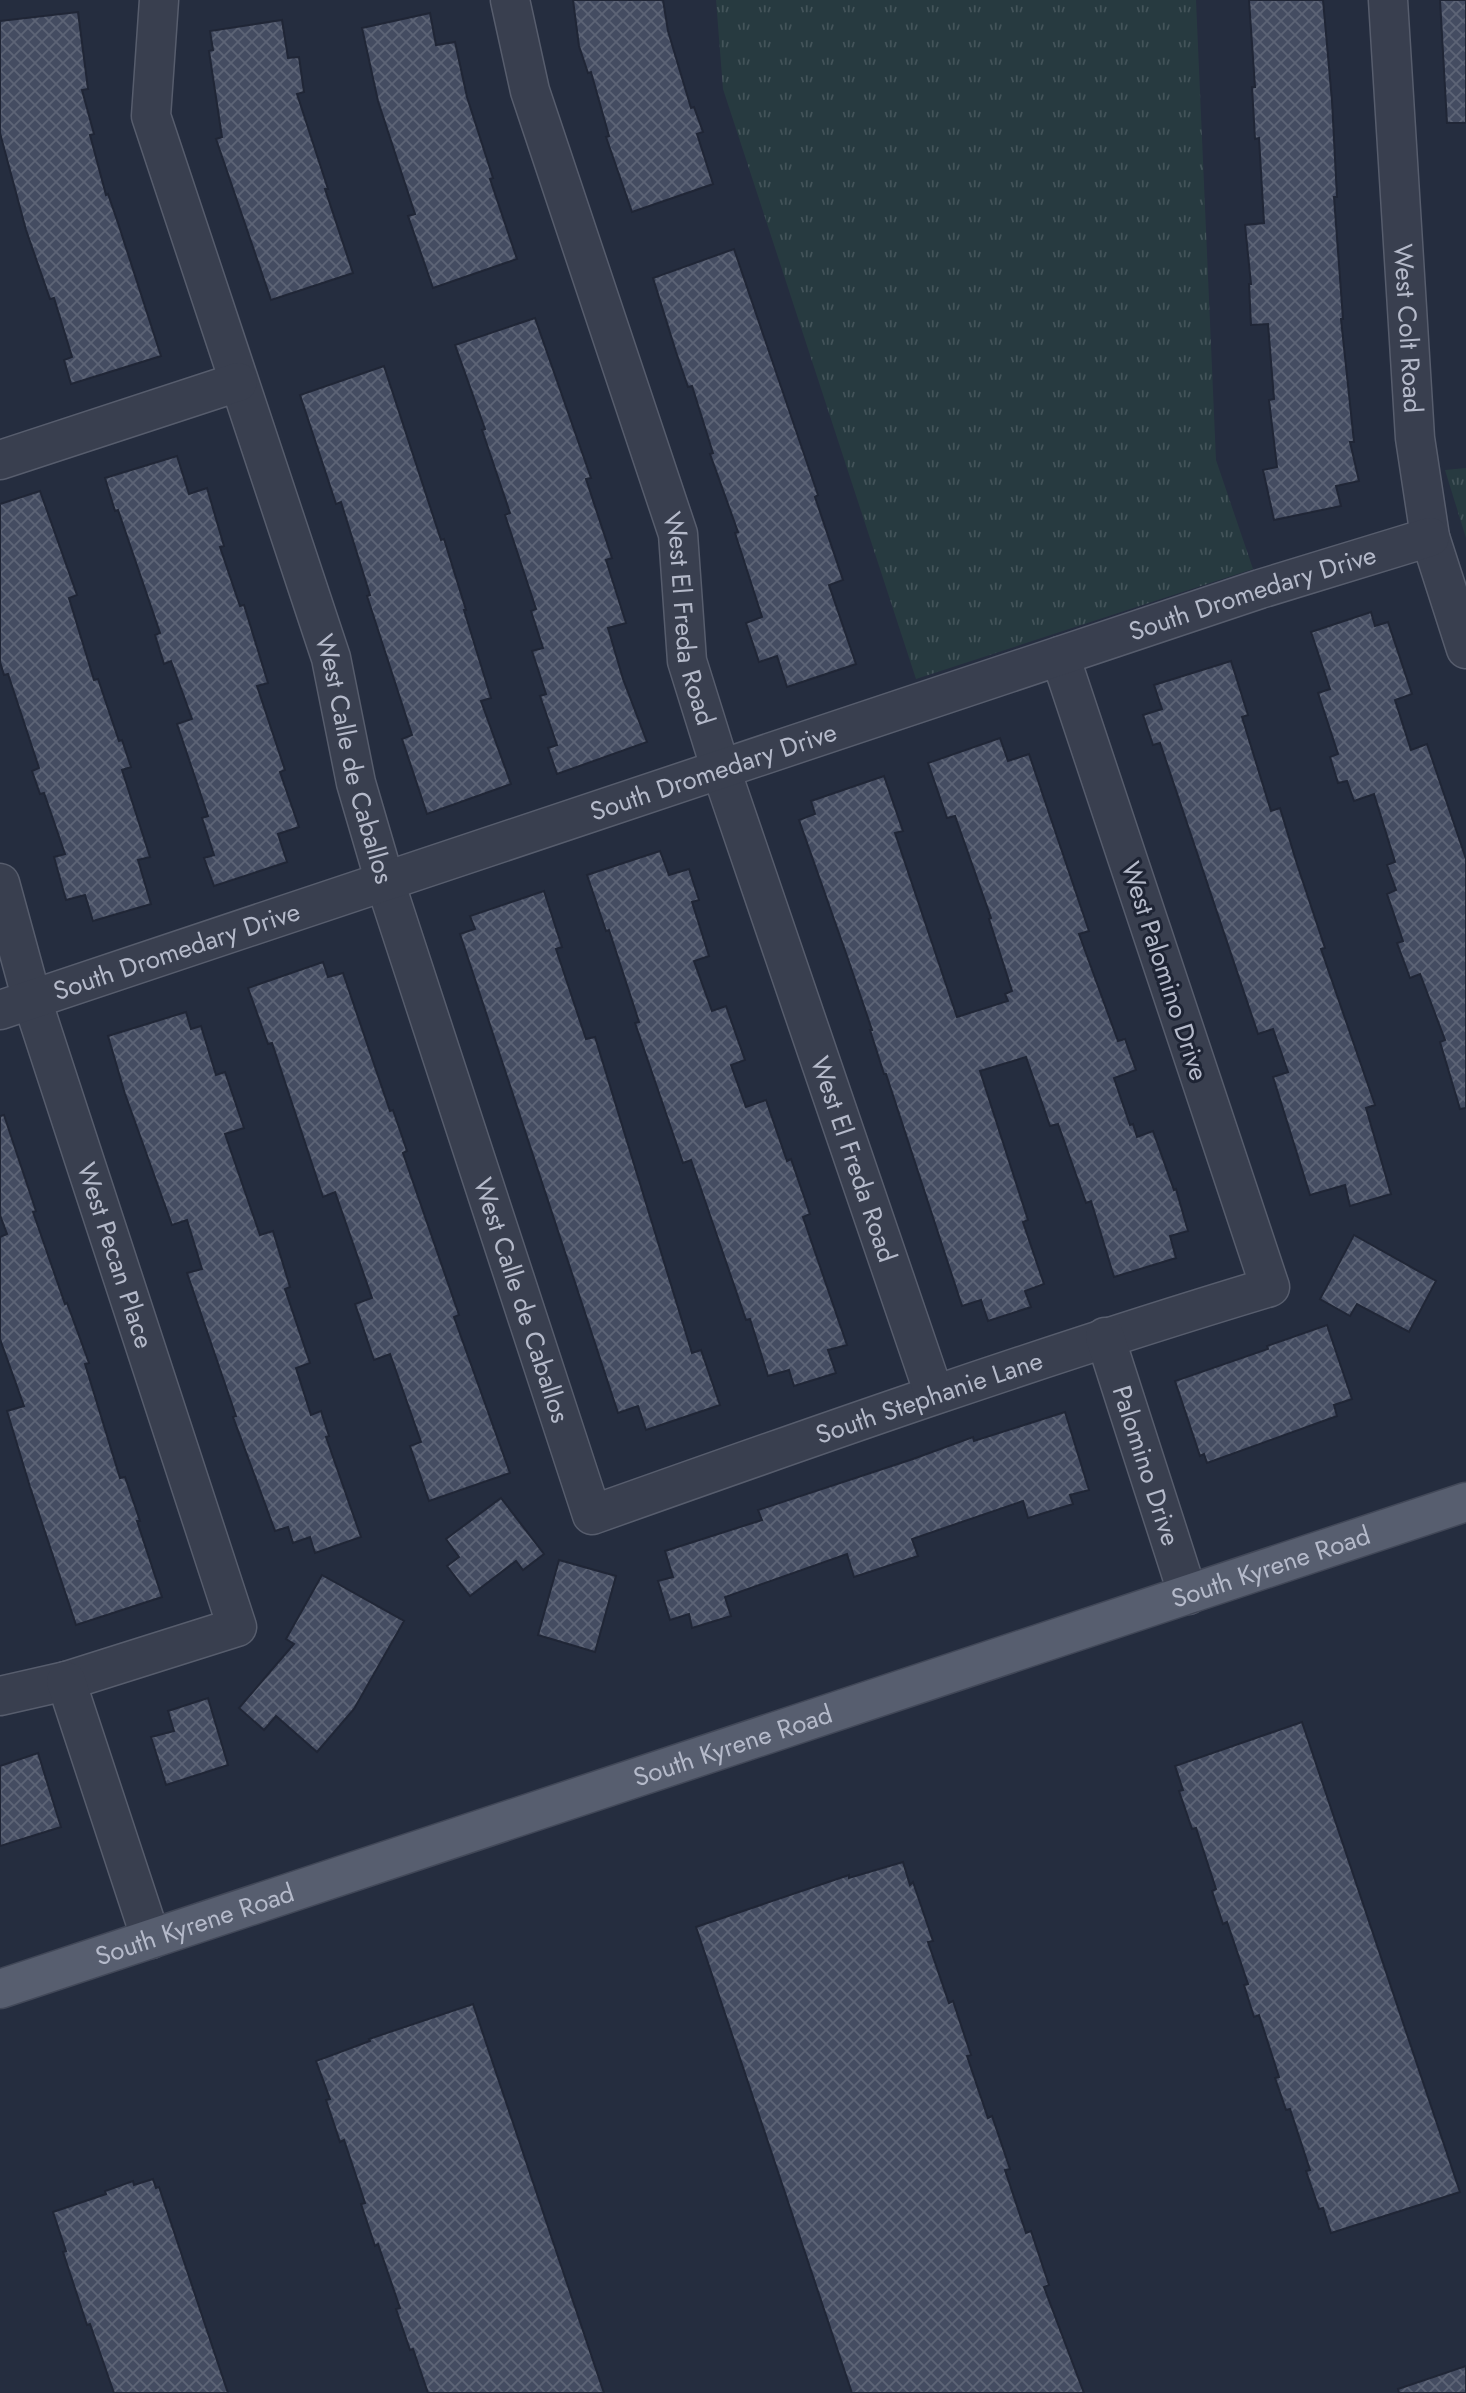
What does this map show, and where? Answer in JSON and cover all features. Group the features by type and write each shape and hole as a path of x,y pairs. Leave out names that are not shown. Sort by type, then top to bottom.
{"main road":[{"name":"South Kyrene Road","path":"0,1989 1466,1502"}],"street":[{"name":"West Calle de Caballos","path":"159,0 151,116 331,658 356,783 385,882 592,1515"},
{"name":"West El Freda Road","path":"510,0 530,91 678,534 687,660 721,770 934,1394"},
{"name":"West Colt Road","path":"1388,0 1415,439 1430,537 1466,649"},
{"path":"0,460 238,382"},
{"name":"South Dromedary Drive","path":"16,1005 1260,589 1430,537"},
{"name":"West Palomino Drive","path":"1060,656 1270,1287"},
{"name":"West Pecan Place","path":"0,883 16,1005 237,1627 66,1681"},
{"name":"South Stephanie Lane","path":"592,1515 934,1394 1105,1337 1270,1287"},
{"name":"Palomino Drive","path":"1105,1337 1188,1595"},
{"path":"0,1696 66,1681 151,1939"}],"green space":[{"path":"716,0 1196,0 1216,460 1253,569 916,679 723,89"},
{"path":"1466,468 1466,538 1445,470"}],"building":[{"path":"573,0 663,0 668,31 691,108 694,107 703,132 697,134 713,184 632,212 606,137 609,136 591,72 588,73 579,46"},
{"path":"1249,0 1323,0 1332,101 1341,319 1354,442 1350,442 1359,481 1336,486 1341,506 1274,520 1263,470 1277,467 1269,400 1274,399 1268,324 1251,325 1251,284 1245,225 1264,223 1259,138 1255,139 1252,87 1255,87"},
{"path":"1440,0 1466,0 1466,123 1447,123"},
{"path":"78,12 88,89 82,90 94,134 90,135 106,195 108,194 118,223 161,356 71,384 64,360 72,357 54,298 50,299 26,230 0,133 0,21"},
{"path":"430,13 436,45 455,42 467,97 493,178 490,179 517,259 433,288 408,216 415,214 378,101 362,28"},
{"path":"282,20 288,58 299,57 304,92 297,94 353,273 271,300 216,139 222,137 209,51 213,50 210,31"},
{"path":"734,249 818,495 815,497 843,580 829,585 856,664 787,687 777,656 759,662 746,623 762,617 735,533 738,532 710,454 713,453 692,386 688,387 653,278"},
{"path":"535,318 591,478 586,479 612,558 606,560 626,623 608,628 623,679 647,742 557,774 548,748 557,745 540,696 546,694 532,651 543,648 531,611 536,609 505,515 510,513 482,430 485,429 455,345"},
{"path":"384,366 466,610 491,698 481,701 511,784 427,814 402,739 412,735 367,596 370,595 341,502 336,504 300,395"},
{"path":"177,456 189,494 207,488 224,546 220,547 240,606 244,605 268,683 257,686 285,770 280,772 299,827 278,834 287,862 214,886 204,858 214,855 202,818 208,816 177,724 192,719 171,661 164,664 155,635 160,633 105,478"},
{"path":"40,491 77,595 69,598 94,680 98,679 119,741 122,740 131,767 122,770 150,857 138,860 151,904 93,921 85,895 66,900 54,857 65,854 44,793 40,794 32,771 39,768 8,674 4,675 0,662 0,504"},
{"path":"1371,612 1375,626 1388,622 1412,694 1395,700 1411,750 1427,744 1466,859 1466,1108 1460,1109 1440,1042 1445,1040 1420,974 1410,978 1397,943 1403,941 1387,894 1396,890 1387,865 1395,862 1374,794 1354,801 1347,781 1338,783 1330,757 1338,754 1318,693 1330,689 1311,632"},
{"path":"1231,661 1248,715 1242,717 1271,811 1280,808 1325,948 1321,949 1375,1105 1366,1108 1391,1194 1350,1206 1345,1185 1310,1195 1273,1077 1288,1072 1273,1029 1258,1034 1160,743 1153,745 1143,715 1162,709 1154,685"},
{"path":"1000,738 1008,761 1029,754 1089,931 1079,934 1118,1041 1125,1039 1136,1070 1114,1078 1130,1125 1133,1124 1137,1137 1153,1131 1174,1190 1176,1189 1188,1231 1170,1236 1176,1258 1114,1277 1091,1201 1086,1203 1058,1124 1050,1126 1026,1057 980,1071 1028,1220 1023,1222 1044,1284 1025,1291 1031,1307 988,1321 981,1300 962,1306 884,1074 872,1030 799,820 815,814 811,801 884,776 903,831 895,833 957,1017 1008,1001 1005,994 1012,991 989,919 991,918 955,816 947,818 928,763"},
{"path":"660,851 669,875 689,869 699,900 692,902 709,956 694,961 712,1011 726,1006 745,1060 731,1065 746,1107 766,1100 787,1161 791,1159 810,1214 803,1217 847,1345 828,1350 836,1373 794,1386 789,1370 768,1376 750,1319 746,1320 691,1160 683,1163 635,1023 639,1022 609,930 606,931 587,875"},
{"path":"544,891 562,947 556,949 586,1039 595,1037 692,1353 701,1350 720,1405 646,1430 638,1406 618,1413 460,934 475,929 470,916"},
{"path":"323,962 328,977 343,973 390,1111 393,1110 407,1151 403,1153 459,1315 454,1317 510,1473 429,1501 410,1446 421,1442 390,1354 374,1360 355,1304 372,1298 335,1192 323,1197 272,1043 268,1044 248,988"},
{"path":"186,1012 191,1029 201,1026 216,1075 225,1072 244,1128 225,1134 260,1235 273,1231 290,1287 285,1289 310,1363 296,1368 311,1415 321,1411 329,1436 326,1437 361,1537 315,1553 310,1537 293,1543 288,1527 275,1531 233,1417 236,1416 187,1273 202,1269 187,1220 172,1225 125,1094 108,1036"},
{"path":"4,1115 36,1211 33,1212 89,1363 85,1364 120,1478 125,1477 162,1597 76,1625 7,1411 24,1406 0,1339 0,1237 7,1234 0,1215 0,1116"},
{"path":"1354,1235 1436,1281 1409,1332 1357,1304 1350,1316 1320,1299"},
{"path":"1327,1325 1352,1399 1334,1405 1337,1416 1207,1463 1204,1454 1200,1456 1175,1381 1268,1349 1267,1346"},
{"path":"1065,1412 1089,1490 1070,1495 1073,1504 1028,1518 1023,1501 912,1539 918,1556 854,1577 847,1554 725,1597 731,1616 692,1628 689,1614 670,1620 658,1581 673,1577 665,1551 762,1520 758,1510 973,1437 974,1441"},
{"path":"501,1498 544,1554 523,1570 516,1561 470,1596 447,1566 459,1557 446,1539"},
{"path":"559,1560 616,1576 595,1652 538,1635"},
{"path":"322,1575 404,1621 354,1709 317,1752 276,1716 264,1730 239,1708 294,1644 286,1639"},
{"path":"208,1698 228,1765 166,1785 151,1737 174,1731 168,1711"},
{"path":"1302,1722 1460,2192 1331,2233 1323,2208 1319,2209 1306,2171 1310,2170 1290,2109 1286,2110 1275,2078 1279,2077 1259,2015 1254,2017 1244,1985 1248,1984 1227,1922 1223,1924 1212,1891 1216,1889 1196,1828 1192,1829 1179,1791 1183,1790 1175,1766"},
{"path":"38,1753 61,1827 0,1846 0,1766"},
{"path":"903,1862 910,1885 913,1882 933,1941 928,1942 949,2003 953,2001 971,2055 967,2056 988,2118 992,2116 1010,2169 1005,2170 1026,2233 1031,2231 1049,2285 1044,2287 1084,2393 852,2393 696,1927 849,1875 849,1878"},
{"path":"473,2004 604,2393 428,2393 396,2309 400,2308 378,2244 375,2246 361,2204 365,2203 344,2140 340,2142 326,2100 330,2099 316,2061 370,2041 369,2039"},
{"path":"153,2179 156,2188 159,2187 228,2393 114,2393 90,2324 87,2325 53,2212 106,2194 105,2191 133,2181 134,2185"},
{"path":"1466,2366 1466,2393 1399,2393 1398,2389"}]}
